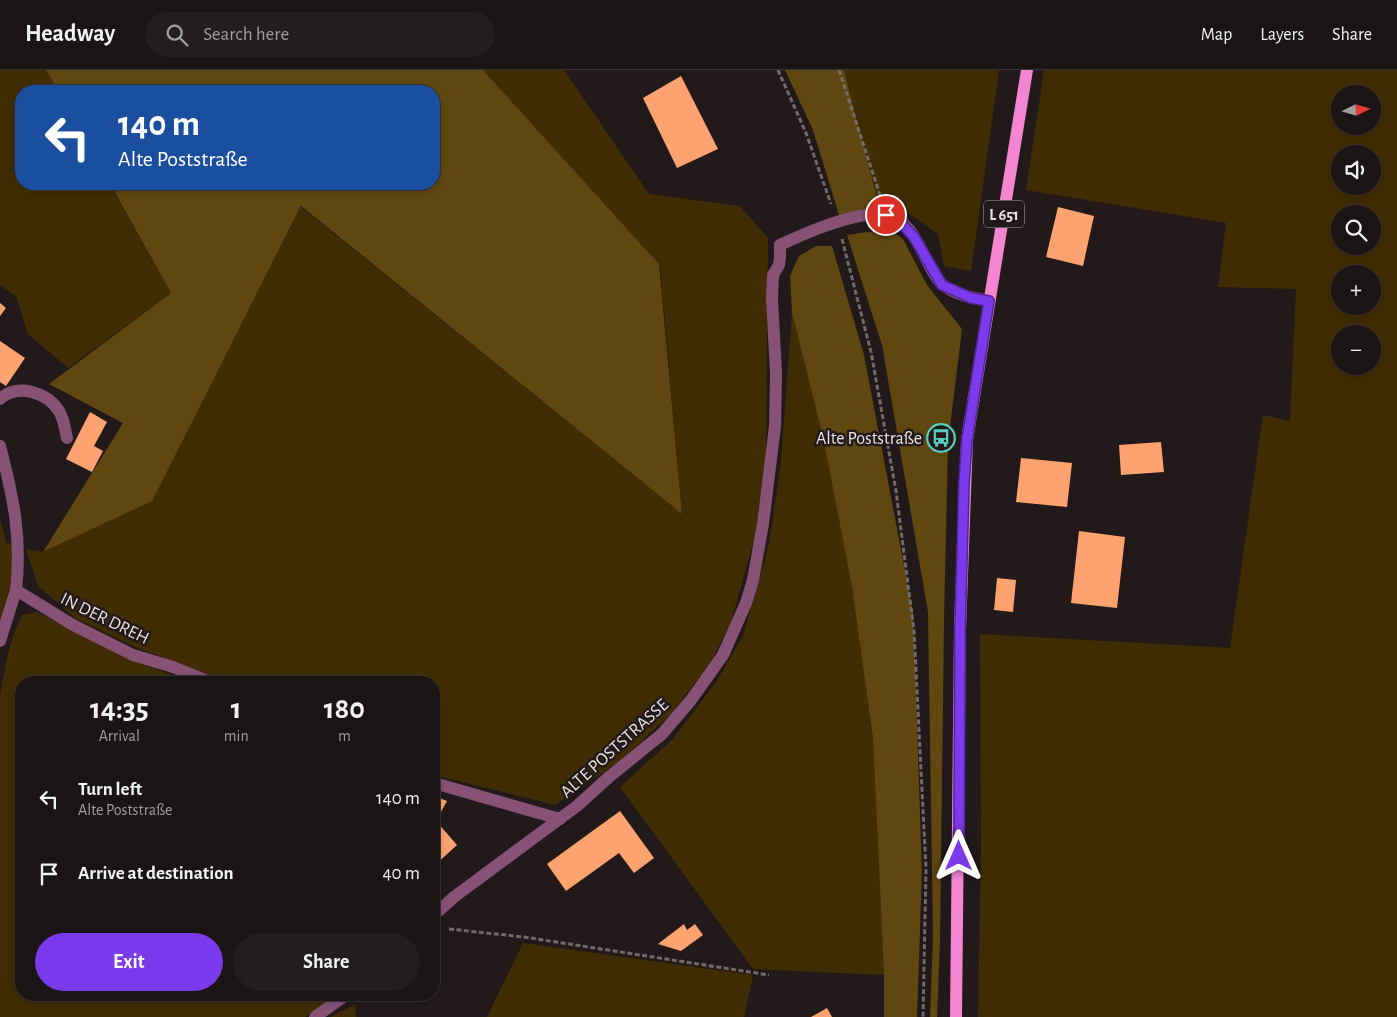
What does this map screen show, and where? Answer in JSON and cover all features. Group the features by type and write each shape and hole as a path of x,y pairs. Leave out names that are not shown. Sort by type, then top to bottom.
{"main road":[{"name":"L 651","path":"956,1017 960,629 967,440 1027,70"}],"street":[{"name":"ALTE POSTSTRASSE","path":"440,910 454,897 560,819 645,749 675,720 723,655 746,603 753,580 763,524 775,426 776,398 772,317 774,275 779,265 780,245 860,215 886,215"},
{"path":"886,215 897,219 914,237 942,285 971,298 989,301"},
{"path":"0,399 8,392 19,390 31,392 51,402 62,416 67,438"},
{"path":"0,446 14,502 18,551 16,590 0,641"},
{"name":"IN DER DREH","path":"16,590 73,625 133,655 195,676"},
{"path":"440,785 560,819"},
{"path":"315,1017 338,1001"}],"path":[{"path":"778,70 806,133 833,212"},
{"path":"839,70 886,215"},
{"path":"842,238 872,352 896,491 914,631 926,869 923,1017"},
{"path":"440,928 524,937 769,975"}],"shaded area":[{"path":"0,70 46,70 55,85 15,85 15,190 112,190 171,293 68,368 28,334 16,296 0,285"},
{"path":"46,70 483,70 659,264 682,514 301,206 152,501 43,552 123,423 49,384 171,293 113,190 440,190 440,85 55,85"},
{"path":"483,70 564,70 649,194 740,206 768,238 766,451 755,537 730,625 709,665 670,715 621,760 555,805 440,776 440,676 210,676 135,647 75,618 38,586 26,549 44,552 151,500 301,207 682,514 660,265"},
{"path":"785,70 844,70 879,206 839,215 813,130"},
{"path":"844,70 999,70 971,271 944,266 938,234 918,219 895,207 879,205"},
{"path":"1044,70 1397,70 1397,1017 978,1017 981,844 980,634 1230,648 1263,415 1290,421 1296,289 1218,287 1226,223 1026,190"},
{"path":"889,229 903,239 927,285 962,329 948,443 940,942 937,1017 930,1017 933,936 928,612 882,345 847,235"},
{"path":"816,246 832,246 864,355 913,613 922,871 917,1017 884,1017 884,975 873,738 852,586 823,437 792,312 790,276 799,256"},
{"path":"792,311 823,436 853,586 873,737 884,975 753,969 620,787 673,739 716,682 743,636 769,544 781,463"},
{"path":"0,518 6,543 15,544 10,587 0,626"},
{"path":"37,612 128,659 175,676 15,676 15,1001 326,1001 305,1017 0,1017 0,695 8,654 22,615"},
{"path":"523,943 753,975 744,1017 487,1017"},
{"path":"355,1004 356,1017 331,1017"}],"building":[{"path":"681,76 718,149 677,168 643,98"},
{"path":"1058,207 1094,216 1083,266 1046,257"},
{"path":"0,303 6,308 0,316"},
{"path":"0,341 25,358 6,386 0,382"},
{"path":"90,412 107,422 94,446 103,451 92,472 66,459"},
{"path":"1161,442 1164,472 1121,475 1119,445"},
{"path":"1021,458 1072,463 1067,507 1016,502"},
{"path":"1079,531 1125,537 1117,608 1071,603"},
{"path":"997,578 1016,580 1013,612 994,610"},
{"path":"440,798 447,801 440,814"},
{"path":"620,811 654,858 634,873 619,853 566,891 547,864"},
{"path":"440,826 457,845 440,861"},
{"path":"684,924 687,930 695,924 703,935 681,951 658,944"},
{"path":"827,1008 832,1017 811,1017"}],"place":[{"name":"Alte Poststraße","path":"941,438"}],"route":[{"path":"886,215 897,219 914,237 942,285 971,298 989,301 967,440 964,483 960,629 959,856"}]}
